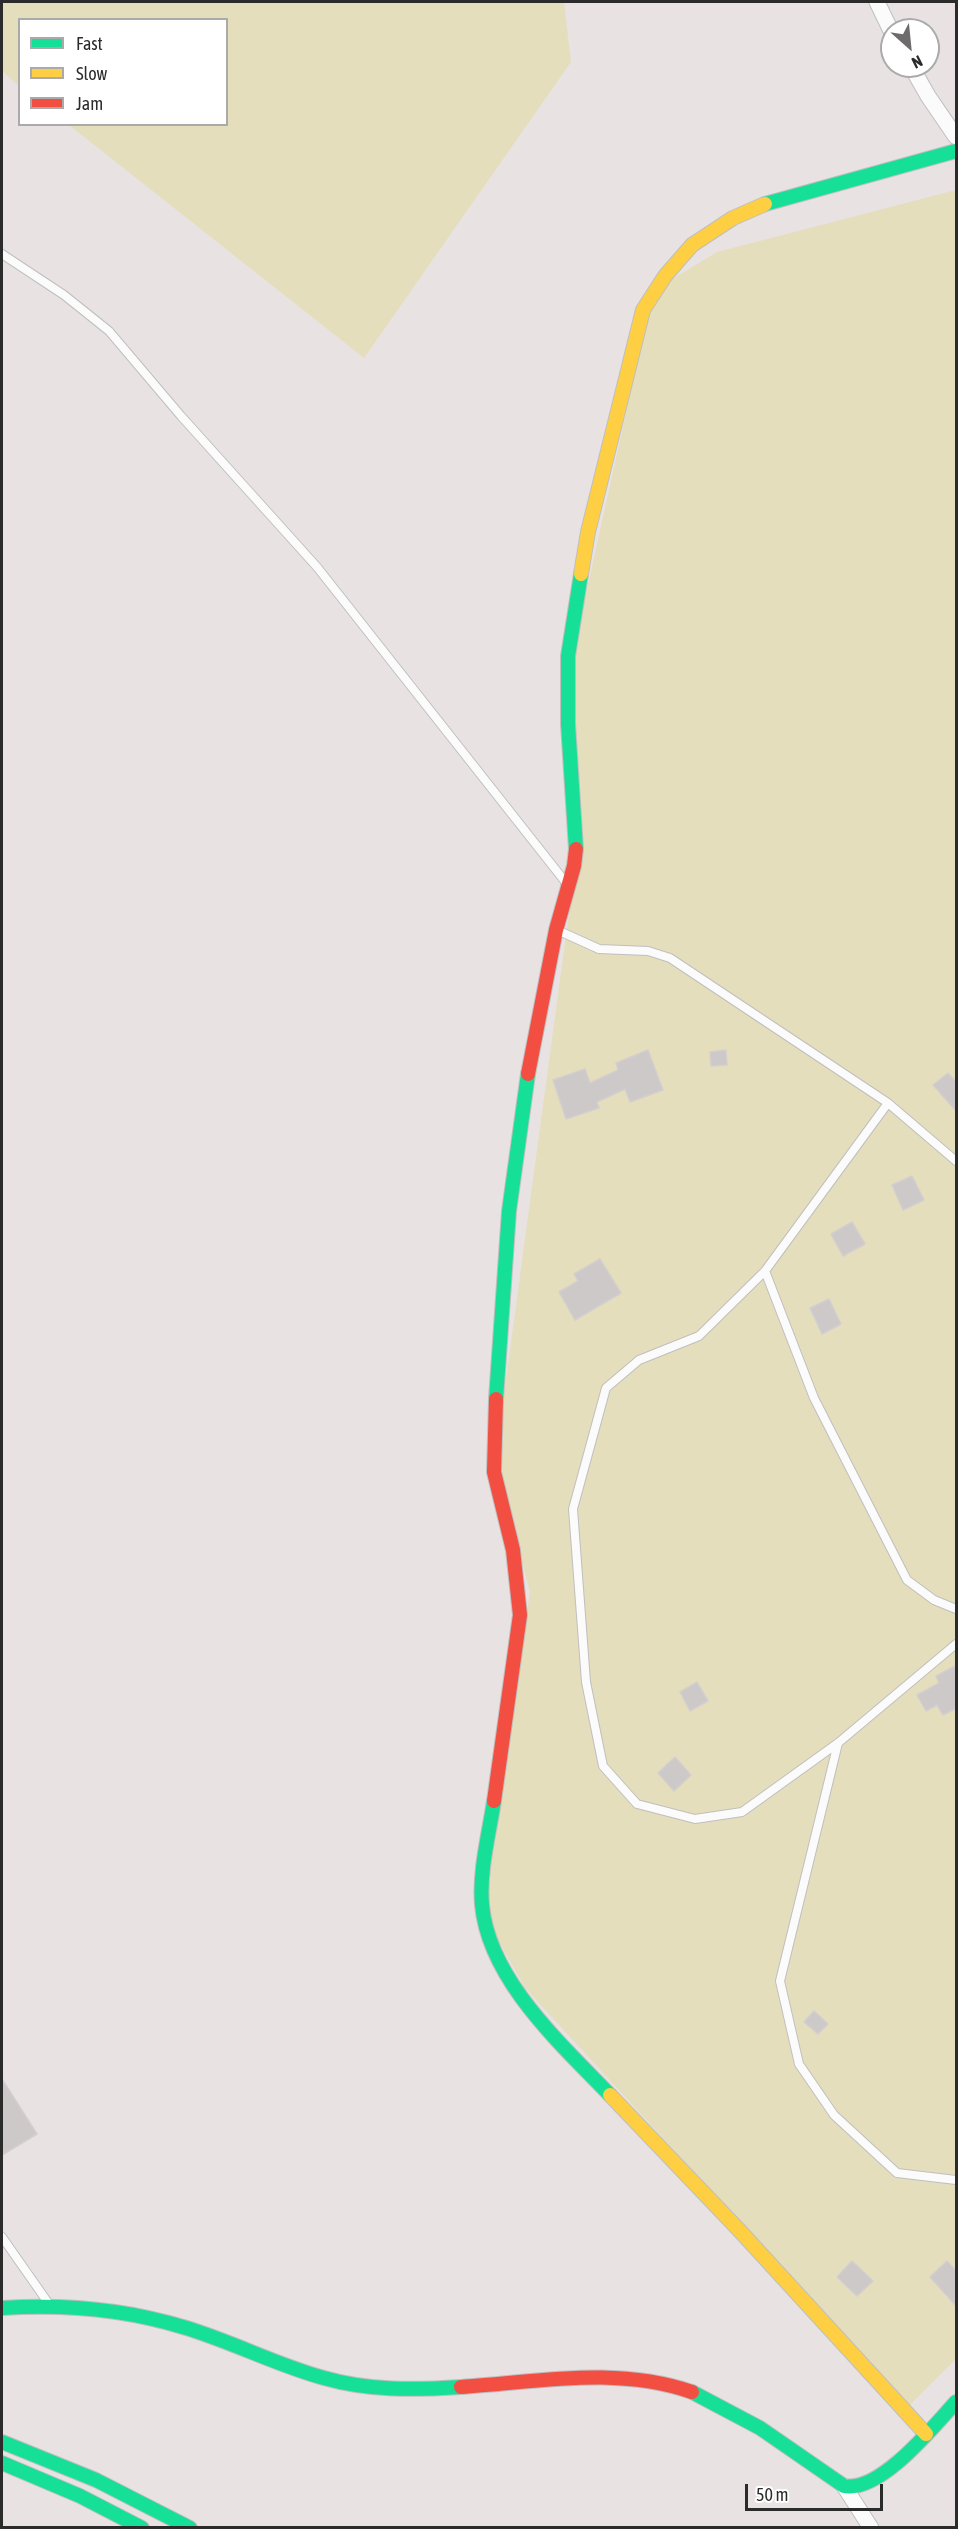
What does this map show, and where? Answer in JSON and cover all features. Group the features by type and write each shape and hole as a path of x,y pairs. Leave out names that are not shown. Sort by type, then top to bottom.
{"street":[{"path":"877,2 885,18"},
{"path":"918,78 957,137"},
{"path":"926,2434 739,2230 549,2031 504,1974 486,1927 482,1905 482,1886 520,1615 513,1550 494,1472 496,1390 509,1210 529,1065 556,930 569,887 576,846 568,724 568,656 588,532 643,310 658,282 692,245 758,207 812,189 957,151"},
{"path":"2,2308 52,2307 148,2317 209,2336 283,2365 346,2383 427,2389 608,2376 668,2384 727,2409 763,2429 844,2486 871,2528"},
{"path":"844,2486 854,2488 877,2478 926,2434 957,2402"},
{"path":"2,2442 96,2480 190,2528"},
{"path":"2,2463 80,2496 142,2528"}],"lane":[{"path":"2,254 64,295 109,332 317,567 569,887"},
{"path":"556,930 599,949 648,951 670,958 888,1103 957,1161"},
{"path":"888,1103 765,1271 699,1336 639,1360 606,1388 573,1509 586,1682 603,1766 637,1804 695,1819 742,1812 838,1743 957,1644"},
{"path":"765,1271 814,1398 907,1580 934,1600 957,1609"},
{"path":"838,1743 780,1981 800,2064 834,2115 897,2173 957,2180"},
{"path":"2,2237 52,2307"}],"shaded area":[{"path":"2,2 564,2 571,62 364,358 70,126 228,126 228,18 18,18 18,85 2,71"},
{"path":"956,190 956,2359 909,2406 525,1988 483,1913 530,1592 495,1461 572,891 564,693 653,291 717,252"}],"building":[{"path":"648,1050 663,1090 630,1102 625,1089 597,1102 599,1108 566,1119 553,1080 585,1069 590,1083 618,1070 616,1063"},
{"path":"726,1050 727,1065 711,1066 710,1052"},
{"path":"948,1073 957,1083 957,1112 933,1085"},
{"path":"912,1176 924,1200 903,1210 892,1185"},
{"path":"852,1222 865,1244 843,1256 831,1234"},
{"path":"600,1259 621,1293 575,1320 559,1292 578,1281 574,1274"},
{"path":"829,1299 841,1324 822,1334 810,1308"},
{"path":"957,1665 957,1708 943,1715 937,1705 926,1711 917,1695 939,1683 936,1676"},
{"path":"697,1682 708,1701 690,1711 680,1692"},
{"path":"675,1757 691,1775 674,1791 658,1773"},
{"path":"814,2011 828,2024 818,2034 804,2022"},
{"path":"2,2079 37,2134 2,2155"},
{"path":"852,2261 873,2281 857,2296 837,2277"},
{"path":"947,2261 957,2272 957,2307 930,2277"}],"traffic: fast":[{"path":"765,204 956,151"},
{"path":"576,849 568,724 568,656 581,574"},
{"path":"496,1399 509,1211 528,1074"},
{"path":"494,1801 481,1892 487,1933 498,1959 530,2009 610,2095"},
{"path":"2,2308 93,2309 138,2316 201,2333 306,2373 358,2385 409,2389 461,2387"},
{"path":"692,2392 760,2428 844,2486 858,2485 889,2469 905,2456 956,2402"},
{"path":"2,2442 96,2480 190,2528"},
{"path":"2,2463 80,2496 142,2528"}],"traffic: slow":[{"path":"581,574 588,532 643,310 665,276 692,245 733,218 765,204"},
{"path":"610,2095 739,2230 926,2434"}],"traffic: jam":[{"path":"528,1074 556,930 574,866 576,849"},
{"path":"494,1801 520,1615 513,1550 494,1472 496,1399"},
{"path":"461,2387 606,2378 663,2384 692,2392"}]}
